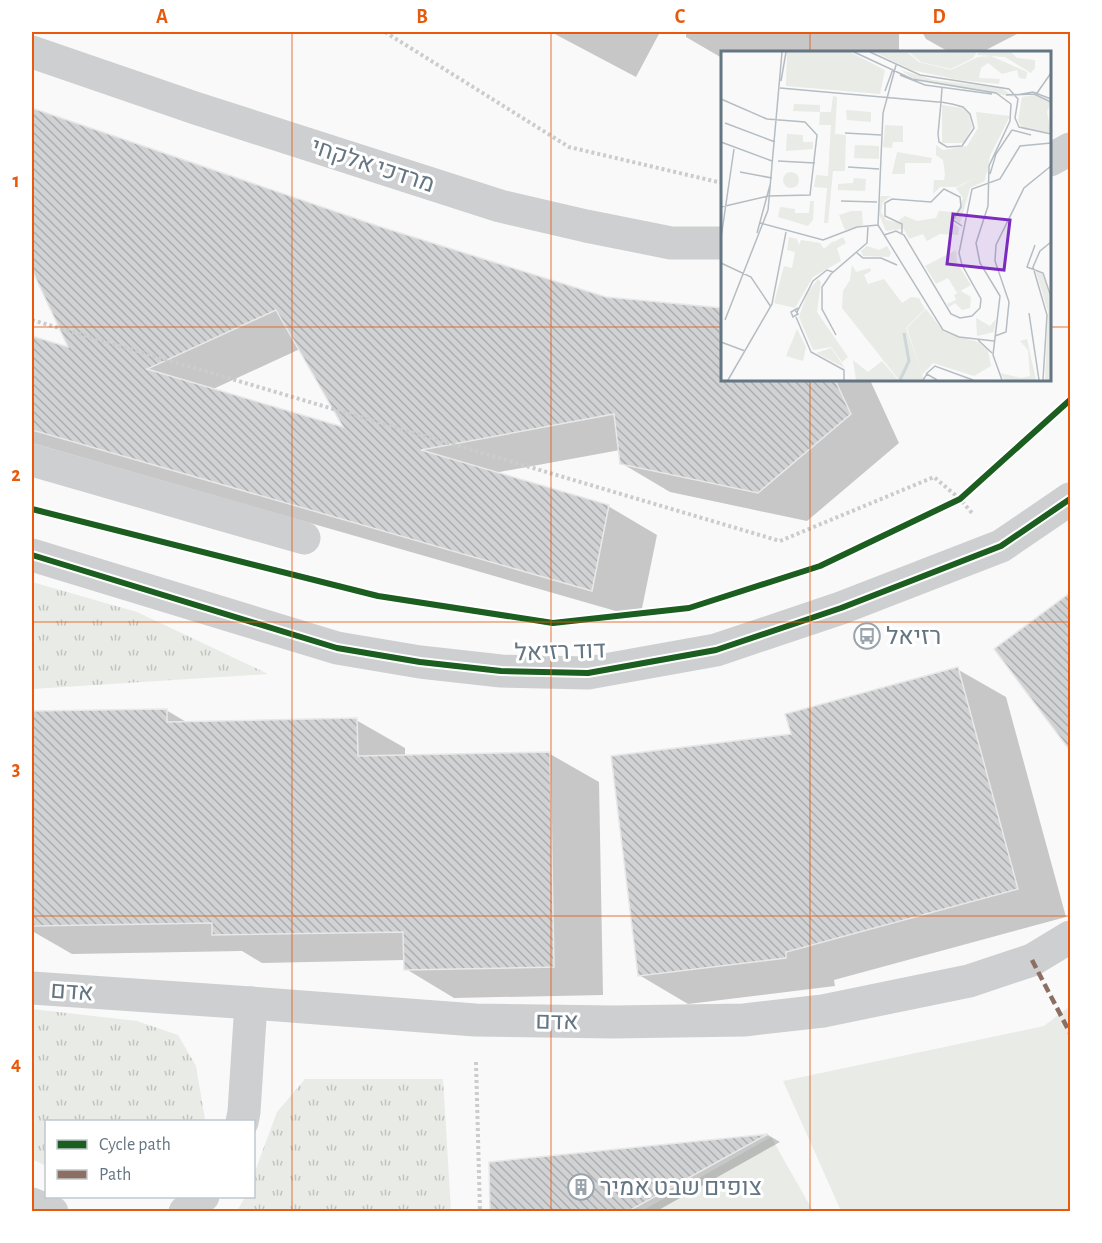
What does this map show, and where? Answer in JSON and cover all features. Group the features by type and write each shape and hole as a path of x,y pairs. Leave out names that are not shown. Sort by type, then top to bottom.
{"street":[{"name":"מרדכי אלקחי","path":"32,52 500,206 671,243 721,243"},
{"path":"1051,159 1071,149"},
{"path":"32,460 304,538"},
{"name":"דוד רזיאל","path":"32,555 337,648 420,663 501,671 588,673 716,650 841,608 1001,546 1071,499"},
{"name":"אדם","path":"32,988 475,1020 614,1022 744,1020 823,1011 969,981 1032,960 1071,937"},
{"path":"242,1120 251,1003"},
{"path":"185,1212 202,1198"},
{"path":"32,1204 52,1212"}],"path":[{"path":"385,32 569,147 721,183"},
{"path":"32,320 780,541 934,477 960,499 1001,546"},
{"path":"949,504 960,499 968,491"},
{"path":"475,1020 480,1212"}],"green space":[{"path":"32,582 137,612 268,674 32,689"},
{"path":"1070,1006 1070,1211 841,1211 783,1081 1044,1026"},
{"path":"32,1009 137,1021 178,1035 196,1066 205,1120 45,1120 45,1166 32,1159"},
{"path":"305,1079 443,1079 451,1211 237,1211 244,1198 255,1198 255,1171 277,1112"},
{"path":"771,1137 813,1211 642,1211"}],"building":[{"path":"32,108 378,226 606,297 721,308 721,381 835,381 851,414 758,493 620,464 614,414 421,450 609,505 592,591 32,430 32,336 68,347 32,270","holes":["276,310 343,427 147,369"]},
{"path":"1071,592 1071,752 994,649"},
{"path":"958,667 1018,889 786,952 786,958 638,976 611,756 791,734 785,714"},
{"path":"167,709 167,722 357,718 358,756 550,752 554,967 404,970 403,932 212,935 212,923 32,926 32,711"},
{"name":"צופים שבט אמיר","path":"768,1134 627,1212 490,1212 489,1162"}],"marked path":[{"path":"1032,960 1070,1033"}],"cycle path":[{"path":"32,509 378,596 553,623 689,608 820,566 960,499 1070,400"},
{"path":"32,555 337,648 420,662 501,671 588,673 716,650 841,608 1001,546 1070,499"}],"place":[{"name":"רזיאל","path":"867,636"},
{"name":"צופים שבט אמיר","path":"581,1187"}]}
